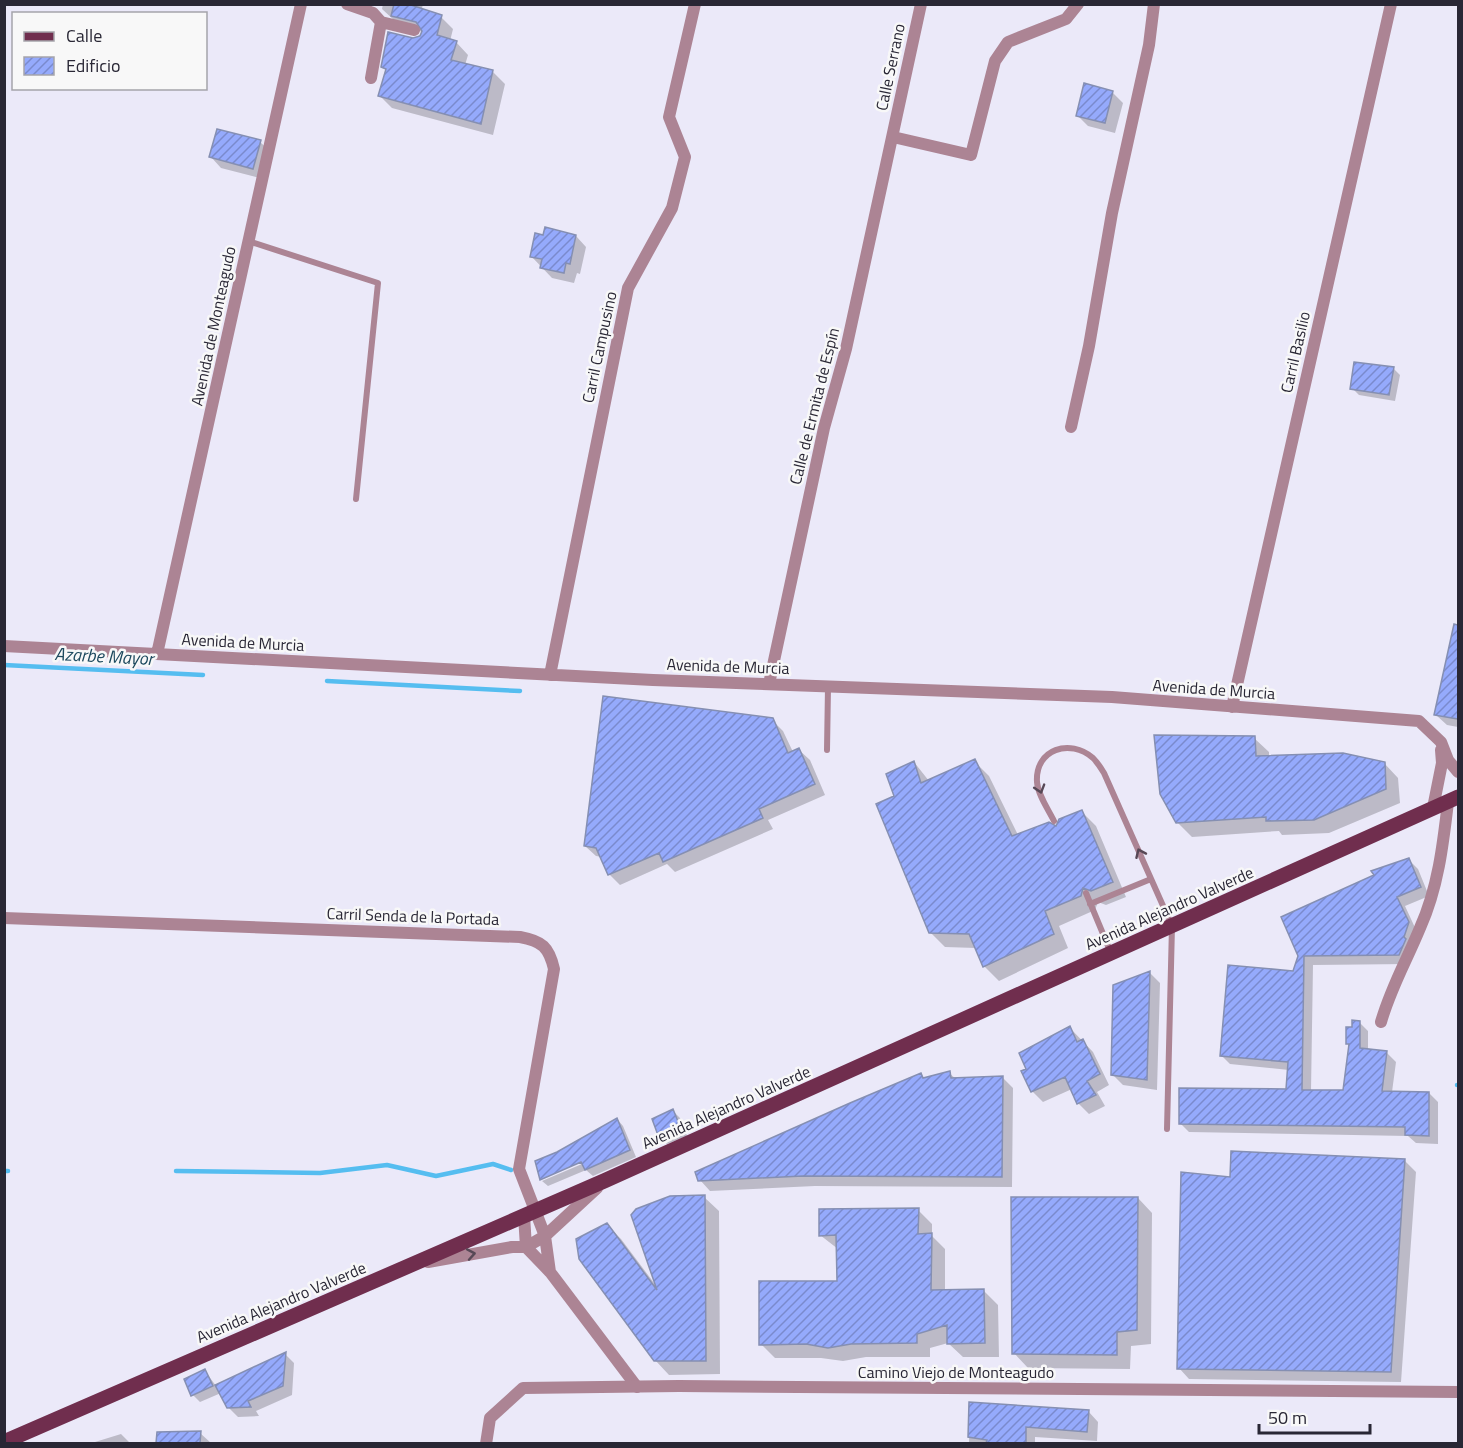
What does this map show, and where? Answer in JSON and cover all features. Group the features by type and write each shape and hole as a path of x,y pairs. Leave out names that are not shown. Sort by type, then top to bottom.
{"main road":[{"name":"Avenida Alejandro Valverde","path":"4,1442 604,1181 1453,800"}],"street":[{"name":"Avenida de Monteagudo","path":"158,654 301,4"},
{"path":"347,4 373,13 381,22 414,30"},
{"name":"Carril Campusino","path":"550,675 628,288 672,208 685,157 669,117 695,4"},
{"name":"Calle Serrano","path":"893,136 921,4"},
{"path":"893,136 971,155 995,61 1001,51 1008,42 1066,19 1078,4"},
{"path":"1071,426 1089,346 1112,213 1149,45 1154,4"},
{"name":"Carril Basilio","path":"1232,707 1391,4"},
{"path":"371,78 381,22"},
{"name":"Calle de Ermita de Espín","path":"768,684 824,428 846,349 893,136"},
{"name":"Avenida de Murcia","path":"4,646 550,675 1112,698 1419,721 1441,742 1448,760 1458,772"},
{"path":"1433,808 1442,763 1441,742"},
{"path":"1381,1022 1390,989 1421,927 1437,880 1453,800"},
{"name":"Carril Senda de la Portada","path":"4,918 538,940 549,951 554,969 519,1168 530,1212"},
{"path":"414,1264 512,1247 526,1247 545,1236 604,1181"},
{"path":"530,1212 545,1236 550,1272"},
{"path":"526,1247 530,1212"},
{"path":"526,1247 550,1272 637,1387"},
{"name":"Camino Viejo de Monteagudo","path":"486,1443 490,1418 523,1388 1458,1392"}],"lane":[{"path":"248,241 378,283 356,498"},
{"path":"827,750 828,687"},
{"path":"1053,820 1039,791 1039,767 1048,753 1057,748 1067,747 1082,751 1093,758 1104,773 1172,926 1167,1129"},
{"path":"1090,904 1151,879"},
{"path":"1086,893 1111,953"}],"building":[{"path":"394,4 408,4 442,15 437,35 457,41 451,60 493,70 481,124 378,96 386,69 381,67 388,32 413,38 420,36 422,31 416,22 391,16"},
{"path":"1084,83 1113,91 1105,123 1076,116"},
{"path":"217,129 261,140 253,169 209,157"},
{"path":"545,227 576,235 570,264 566,263 564,273 540,268 542,259 530,257 535,233 543,235"},
{"path":"1354,362 1394,367 1389,395 1350,389"},
{"path":"1454,624 1458,625 1458,719 1434,715"},
{"path":"603,696 773,718 788,753 799,748 815,784 759,809 763,818 663,862 659,853 608,875 596,848 584,846"},
{"path":"1154,735 1255,736 1256,756 1343,753 1385,762 1386,789 1314,820 1266,821 1266,817 1176,823 1160,794"},
{"path":"975,759 1012,836 1049,822 1056,826 1059,819 1082,810 1113,882 1091,891 1083,888 1081,896 1045,911 1054,934 983,967 969,934 929,933 876,804 894,796 886,774 914,761 921,783"},
{"path":"1409,858 1421,887 1397,897 1409,922 1404,937 1406,939 1399,955 1304,956 1302,1090 1343,1090 1349,1044 1346,1044 1346,1027 1352,1027 1352,1020 1360,1021 1360,1048 1387,1051 1382,1091 1429,1092 1429,1136 1405,1135 1405,1127 1179,1124 1179,1088 1286,1089 1288,1062 1220,1056 1228,965 1293,971 1298,956 1281,917 1374,875 1371,871"},
{"path":"1150,971 1147,1080 1111,1075 1113,985"},
{"path":"1070,1026 1077,1042 1083,1039 1100,1074 1087,1081 1096,1095 1077,1104 1065,1077 1031,1092 1021,1071 1026,1069 1019,1053"},
{"path":"950,1071 951,1078 1003,1076 1002,1177 803,1176 698,1181 695,1172 850,1103 921,1073 923,1078"},
{"path":"673,1109 681,1129 659,1138 652,1119"},
{"path":"617,1118 630,1150 585,1170 581,1162 540,1180 535,1161 557,1152"},
{"path":"1231,1151 1405,1159 1391,1372 1177,1369 1181,1172 1230,1177"},
{"path":"705,1195 706,1361 654,1361 579,1259 576,1239 607,1223 657,1290 631,1215 636,1209 670,1196"},
{"path":"1011,1197 1138,1197 1137,1330 1117,1332 1117,1355 1012,1354"},
{"path":"919,1208 918,1234 932,1233 931,1290 984,1289 985,1343 947,1344 947,1325 917,1334 917,1343 851,1344 828,1348 806,1344 759,1345 759,1281 837,1281 836,1235 819,1236 819,1209"},
{"path":"286,1352 283,1386 248,1401 251,1407 227,1408 215,1385"},
{"path":"205,1369 213,1386 191,1396 184,1379"},
{"path":"969,1402 1089,1410 1087,1432 1026,1427 1026,1443 986,1443 987,1440 968,1437"},
{"path":"201,1431 200,1443 156,1443 157,1432"}],"waterway":[{"name":"Azarbe Mayor","path":"4,665 203,675"},
{"name":"Azarbe Mayor","path":"327,681 520,691"},
{"path":"176,1171 320,1173 387,1165 436,1176 493,1164 511,1170"}]}
